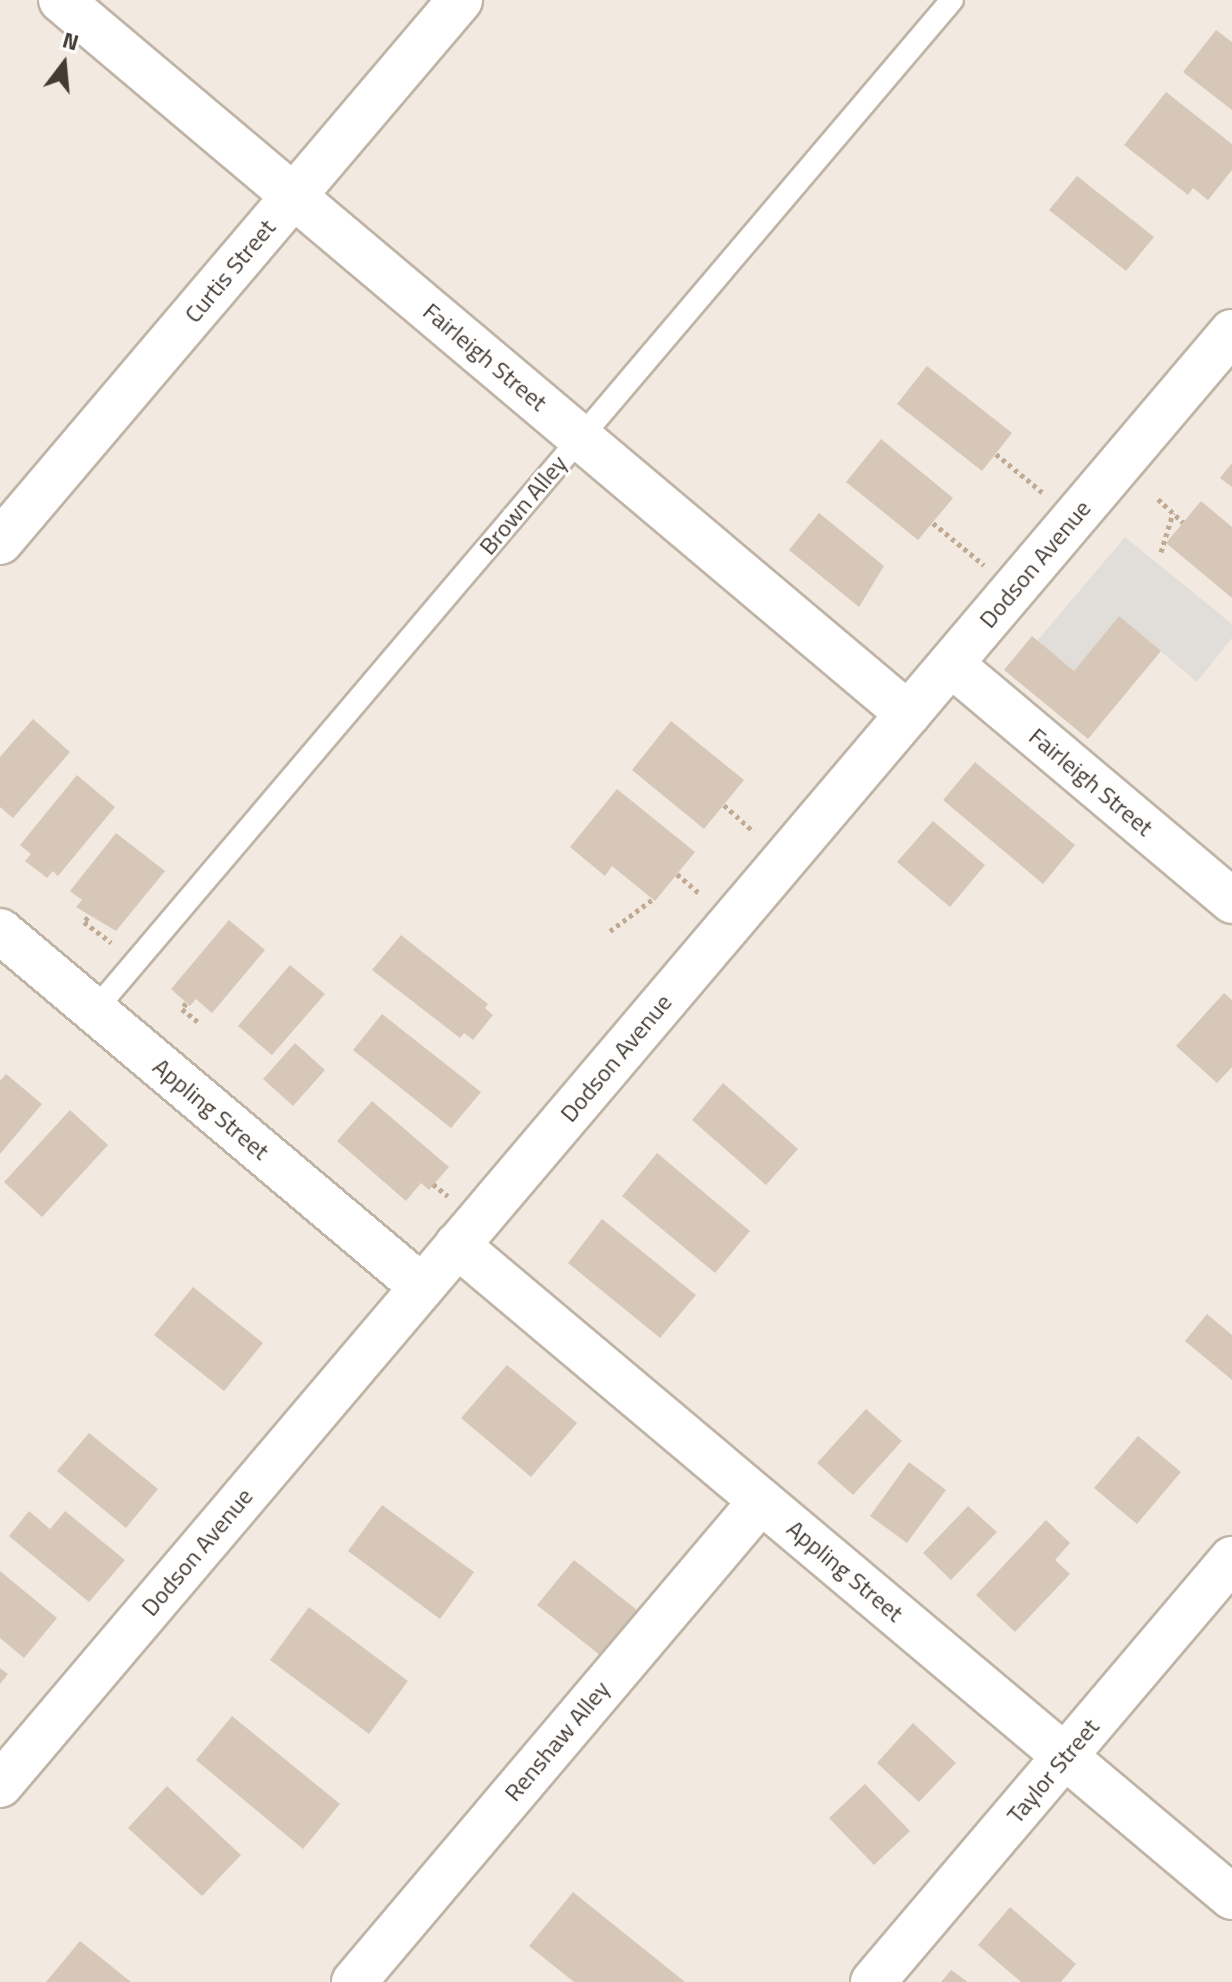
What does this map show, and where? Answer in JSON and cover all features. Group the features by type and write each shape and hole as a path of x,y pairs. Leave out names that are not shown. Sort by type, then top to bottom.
{"street":[{"name":"Fairleigh Street","path":"61,0 908,714"},
{"name":"Curtis Street","path":"0,542 460,0"},
{"name":"Dodson Avenue","path":"0,1785 1232,332"},
{"name":"Fairleigh Street","path":"951,664 1232,901"},
{"name":"Appling Street","path":"0,931 422,1287"},
{"name":"Appling Street","path":"457,1245 1232,1897"},
{"name":"Renshaw Alley","path":"354,1982 761,1501"},
{"name":"Taylor Street","path":"873,1982 1232,1559"}],"lane":[{"name":"Brown Alley","path":"94,1011 952,0"}],"path":[{"path":"996,454 1050,498"},
{"path":"1158,499 1183,522"},
{"path":"1161,552 1173,513"},
{"path":"933,523 990,570"},
{"path":"724,805 758,836"},
{"path":"677,874 704,897"},
{"path":"610,931 653,899"},
{"path":"88,917 84,922 111,942"},
{"path":"186,1003 182,1009 199,1023"}],"shaded area":[{"path":"1125,537 1232,624 1232,638 1197,682 1119,616 1074,671 1037,641"}],"building":[{"path":"1216,30 1232,42 1232,110 1183,72"},
{"path":"1166,92 1232,144 1232,170 1208,200 1193,188 1188,195 1124,145"},
{"path":"1077,176 1154,237 1126,271 1049,210"},
{"path":"927,366 1012,433 982,471 897,404"},
{"path":"881,439 953,498 918,540 846,482"},
{"path":"1232,463 1232,487 1220,478"},
{"path":"1201,501 1232,527 1232,598 1166,543"},
{"path":"819,513 884,566 859,607 789,550"},
{"path":"1119,616 1161,651 1088,739 1004,670 1032,636 1074,671"},
{"path":"33,719 70,752 13,818 0,807 0,757"},
{"path":"671,721 744,780 704,829 632,770"},
{"path":"975,762 1075,845 1043,884 943,800"},
{"path":"77,775 115,807 58,876 53,871 47,878 25,861 31,854 20,845"},
{"path":"617,789 695,852 655,901 612,866 605,876 570,847"},
{"path":"933,821 985,865 950,907 897,862"},
{"path":"116,833 165,871 116,931 76,907 82,900 70,891"},
{"path":"229,920 265,950 212,1013 196,999 190,1006 171,989"},
{"path":"401,935 488,1004 485,1008 493,1015 473,1040 464,1033 460,1038 372,970"},
{"path":"290,965 325,994 272,1055 238,1026"},
{"path":"1224,993 1232,1000 1232,1067 1217,1083 1176,1046"},
{"path":"382,1014 481,1092 451,1128 353,1050"},
{"path":"295,1043 325,1070 293,1106 263,1079"},
{"path":"6,1074 42,1104 0,1154 0,1081"},
{"path":"723,1083 798,1149 766,1185 692,1120"},
{"path":"372,1101 449,1167 429,1190 421,1183 406,1201 337,1141"},
{"path":"70,1110 108,1145 42,1217 4,1182"},
{"path":"657,1153 750,1231 715,1273 622,1196"},
{"path":"602,1219 696,1295 660,1338 568,1263"},
{"path":"193,1287 263,1343 224,1391 154,1335"},
{"path":"1207,1314 1232,1335 1232,1380 1185,1341"},
{"path":"507,1365 577,1423 531,1477 461,1418"},
{"path":"866,1409 902,1441 853,1495 817,1463"},
{"path":"89,1433 158,1489 126,1528 57,1471"},
{"path":"1138,1436 1181,1472 1137,1524 1094,1488"},
{"path":"909,1462 946,1490 907,1543 870,1516"},
{"path":"382,1505 474,1572 440,1619 348,1551"},
{"path":"968,1506 997,1532 951,1580 923,1553"},
{"path":"29,1511 50,1529 65,1511 125,1560 89,1602 9,1536"},
{"path":"1046,1520 1070,1543 1055,1560 1070,1574 1015,1632 976,1595"},
{"path":"574,1560 642,1614 606,1660 537,1605"},
{"path":"0,1571 57,1618 24,1658 0,1638"},
{"path":"309,1607 408,1681 369,1734 270,1660"},
{"path":"0,1668 8,1674 0,1684"},
{"path":"232,1716 340,1804 303,1849 196,1760"},
{"path":"913,1723 956,1763 919,1802 877,1763"},
{"path":"865,1784 910,1831 874,1865 829,1818"},
{"path":"167,1786 241,1855 202,1896 128,1828"},
{"path":"573,1892 685,1982 574,1982 529,1946"},
{"path":"1010,1907 1076,1964 1061,1982 1021,1982 978,1945"},
{"path":"80,1941 131,1982 46,1982"},
{"path":"951,1970 968,1982 941,1982"}]}
